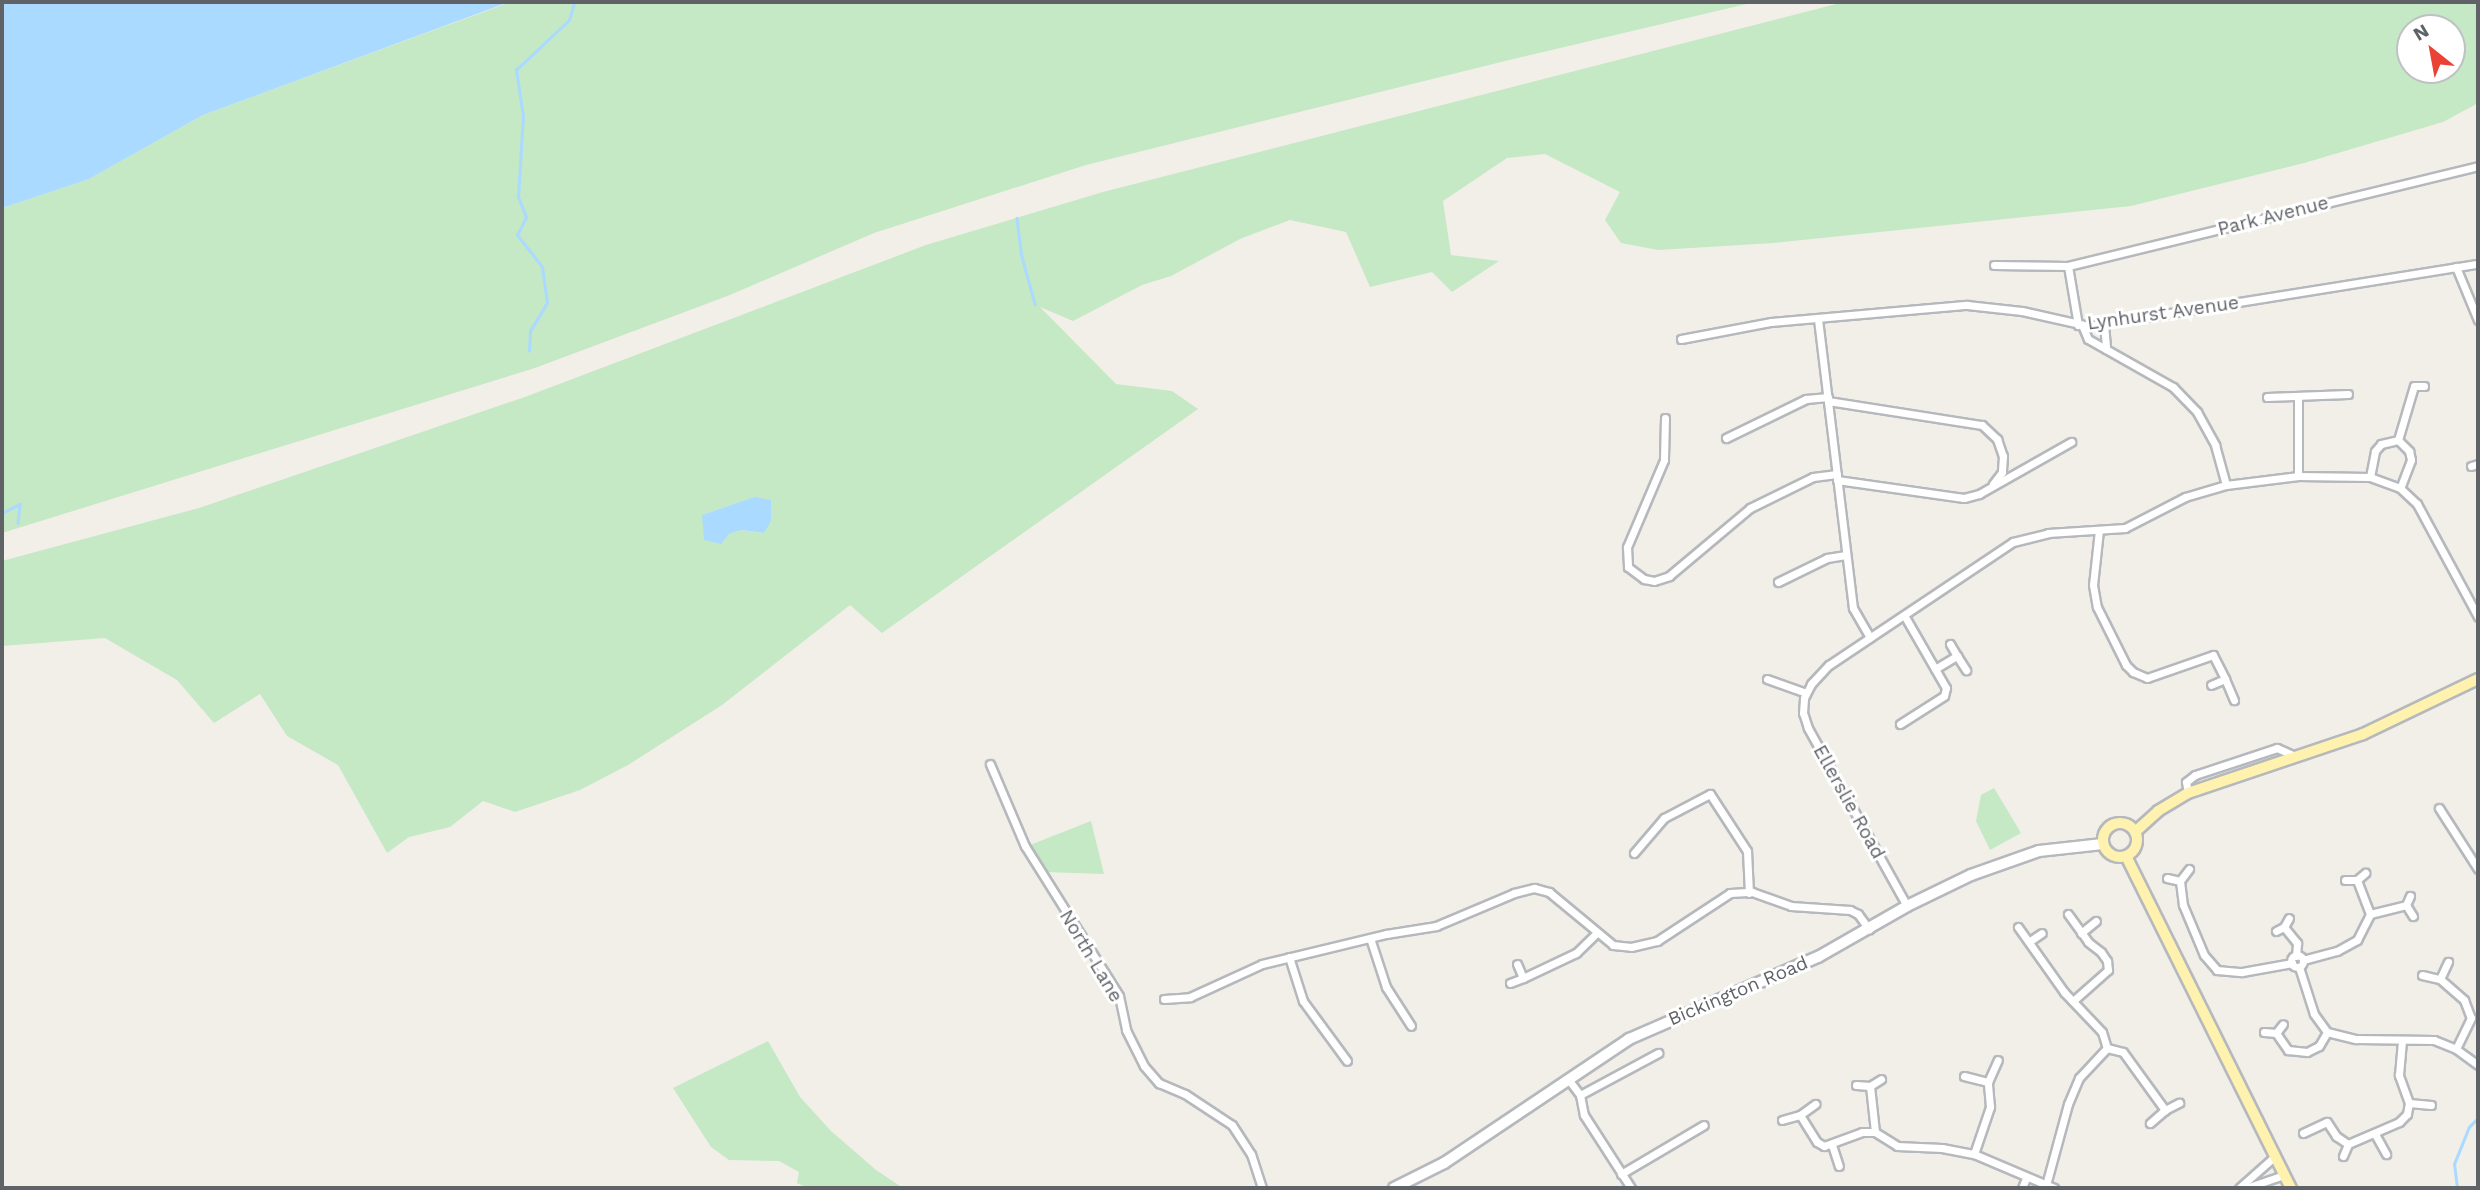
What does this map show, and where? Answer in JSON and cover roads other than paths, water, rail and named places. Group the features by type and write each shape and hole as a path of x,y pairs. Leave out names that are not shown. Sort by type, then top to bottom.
{"main road":[{"path":"2135,832 2158,811 2188,793 2363,734 2478,679"},
{"path":"2124,824 2135,832 2136,847 2126,856 2113,856 2103,844 2105,832 2111,825 2124,824"},
{"name":"Bickington Road","path":"1394,1188 1444,1163 1629,1039 1818,957 1907,906 1971,875 2039,851 2103,844"},
{"path":"2126,856 2291,1188"}],"street":[{"name":"Park Avenue","path":"1994,265 2067,266 2478,166"},
{"name":"Lynhurst Avenue","path":"1681,339 1771,322 1967,305 2022,311 2080,325 2104,324 2478,264"},
{"path":"2067,266 2080,325 2088,339 2173,387 2197,412 2216,445 2226,485"},
{"path":"2456,267 2478,320"},
{"path":"1818,319 1853,608 1870,637"},
{"path":"2104,324 2106,349"},
{"path":"2398,440 2414,386 2424,386"},
{"path":"2267,397 2348,394"},
{"path":"2298,396 2298,476"},
{"path":"1726,439 1806,399 1828,399 1982,425 1997,439 2003,456 2002,472 1990,487"},
{"path":"1665,418 1664,460 1627,547 1626,557 1632,572 1654,581 1669,576 1750,508 1813,477 1837,477 1964,498 1990,487 2071,442"},
{"path":"2370,477 2375,451 2381,444 2398,440"},
{"path":"2398,440 2409,451 2411,460 2400,488"},
{"path":"1767,679 1806,694 1811,684 1829,665 2013,542 2031,536 2125,528 2139,524 2185,497 2226,485 2298,476 2370,477 2400,488 2417,504 2429,521 2478,617"},
{"path":"2099,530 2093,585 2097,607 2126,665 2133,673 2147,678 2208,655 2217,660 2234,699"},
{"path":"1778,582 1827,558 1846,555"},
{"path":"1900,724 1944,696 1946,688 1904,615"},
{"path":"1950,644 1966,670"},
{"path":"1935,669 1957,656"},
{"path":"2211,685 2225,679"},
{"name":"Ellerslie Road","path":"1806,694 1804,713 1808,728 1907,906"},
{"name":"North Lane","path":"990,764 1025,846 1119,996 1126,1030 1144,1066 1159,1083 1185,1094 1231,1125 1251,1154 1262,1188"},
{"path":"1634,853 1664,818 1710,794 1747,851 1749,892"},
{"path":"2439,808 2478,869"},
{"path":"2189,869 2180,881 2183,905 2204,955 2217,970 2242,972 2297,962 2337,951 2357,940 2370,914 2357,880"},
{"path":"2345,880 2357,880 2365,873"},
{"path":"2167,878 2180,881"},
{"path":"1164,999 1191,997 1262,964 1370,938 1436,926 1514,893 1534,888 1549,892 1596,934 1613,945 1631,947 1657,941 1730,893 1749,892 1791,906 1850,910 1858,914 1869,929"},
{"path":"2406,905 2410,896"},
{"path":"2370,914 2406,905"},
{"path":"2406,905 2413,916"},
{"path":"2068,914 2081,933 2101,951 2107,961 2108,970 2073,1001"},
{"path":"2289,918 2280,929 2297,943 2297,962 2314,1014 2327,1032 2356,1039 2434,1040 2456,1049 2478,1065"},
{"path":"2081,933 2096,921"},
{"path":"2018,927 2030,941 2040,961 2102,1032 2107,1048"},
{"path":"2030,941 2042,933"},
{"path":"1510,983 1576,953 1596,934"},
{"path":"1370,938 1386,987 1411,1026"},
{"path":"1289,957 1303,1001 1347,1061"},
{"path":"2440,979 2448,962"},
{"path":"1517,964 1522,978"},
{"path":"2422,975 2440,979 2464,1000 2475,1018 2456,1049"},
{"path":"2276,1033 2283,1024"},
{"path":"2264,1032 2276,1033"},
{"path":"2276,1033 2288,1050 2307,1052 2319,1046 2327,1032"},
{"path":"2343,1156 2348,1144 2399,1122 2407,1114 2409,1103 2399,1075 2402,1041"},
{"path":"2107,1048 2123,1052 2165,1110"},
{"path":"2046,1185 2068,1104 2079,1078 2107,1048"},
{"path":"1580,1095 1658,1053"},
{"path":"1975,1154 1990,1107 1987,1082 1998,1060"},
{"path":"1964,1076 1987,1082"},
{"path":"1569,1079 1580,1095 1584,1115 1629,1186 1618,1188"},
{"path":"1856,1085 1870,1086 1881,1079"},
{"path":"1870,1086 1875,1132"},
{"path":"2150,1123 2165,1110 2179,1103"},
{"path":"2409,1103 2431,1105"},
{"path":"1783,1120 1800,1115 1815,1104"},
{"path":"1800,1115 1817,1142 1832,1145 1862,1132 1875,1132 1897,1146 1942,1148 1975,1154 2054,1188"},
{"path":"2303,1133 2327,1122 2336,1136 2348,1144"},
{"path":"1620,1174 1704,1125"},
{"path":"2375,1134 2386,1154"},
{"path":"1832,1145 1839,1166"},
{"path":"2239,1188 2274,1157"},
{"path":"2246,1188 2284,1175"},
{"path":"2022,1188 2026,1178"}],"water":[{"path":"2,2 509,2 203,115 89,179 2,208"},
{"path":"754,497 771,500 771,521 764,533 741,530 729,534 721,544 704,540 702,515"}],"waterway":[{"path":"529,351 530,331 547,303 542,267 517,235 526,217 518,197 523,116 516,70 569,20 574,2"},
{"path":"1017,218 1021,253 1035,304"},
{"path":"2,513 20,504 18,523"},
{"path":"2457,1188 2454,1164 2469,1127 2478,1118"}]}
